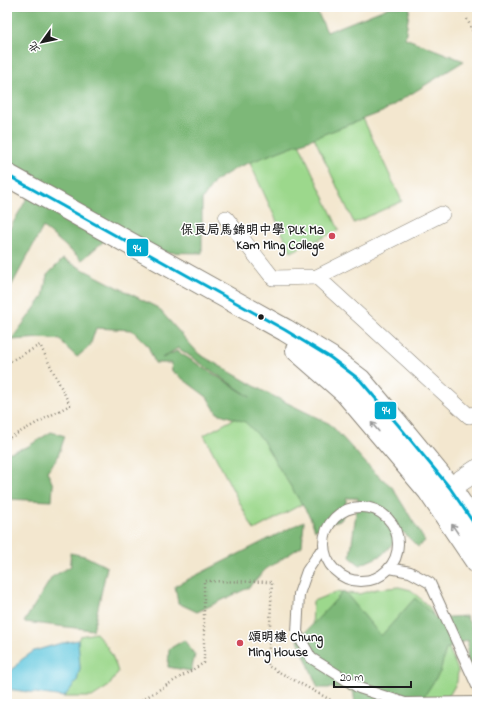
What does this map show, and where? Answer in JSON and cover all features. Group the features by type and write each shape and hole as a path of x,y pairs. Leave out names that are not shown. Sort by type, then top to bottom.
{"street":[{"path":"7,175 216,292 300,352 345,392 477,528"},
{"path":"226,218 273,278 317,277 442,214"},
{"path":"317,277 469,416 477,413"},
{"path":"442,493 477,470"},
{"path":"442,493 477,562"}],"lane":[{"path":"362,506 374,509 384,514 392,523 397,534 399,546 396,558 390,568 381,576 368,581 356,581 344,577 333,570 326,559 323,546 325,534 330,522 340,513 350,508 362,506"},
{"path":"324,550 319,553 307,572 299,594 297,633 311,658 359,688 405,703 477,702"},
{"path":"390,568 410,572 430,583 477,686"}],"path":[{"path":"467,19 477,40"},
{"path":"7,363 40,345 70,405 7,439"},
{"path":"134,704 204,663 204,581 212,581 272,582 268,666 338,704"}],"green space":[{"path":"7,7 315,7 327,32 390,7 410,7 405,38 464,61 382,112 238,167 215,181 202,200 202,253 146,252 112,234 82,260 43,227 7,294 7,230 9,230 34,186 7,173"},
{"path":"359,110 402,201 354,223 312,133"},
{"path":"297,139 339,230 291,252 249,161"},
{"path":"63,259 158,308 199,354 263,391 330,424 374,472 392,487 425,541 418,547 403,532 382,555 360,565 350,557 358,498 347,498 342,519 315,530 310,517 262,439 245,422 217,413 207,397 172,371 171,363 155,363 148,346 132,330 96,328 90,346 77,357 64,345 61,340 42,338 11,340 43,297 47,275","holes":["178,348 250,397 177,351 162,358"]},
{"path":"254,408 304,503 254,530 204,435"},
{"path":"51,432 65,436 57,459 47,471 53,485 52,501 7,499 7,453 27,447"},
{"path":"304,521 302,546 266,569 248,588 197,612 178,603 175,586"},
{"path":"70,553 85,556 107,567 93,630 24,622 52,577 71,566"},
{"path":"399,587 411,590 429,607 440,627 458,670 457,682 446,701 370,700 345,688 311,663 313,601 336,592 359,594 377,589"},
{"path":"344,591 381,636 415,598 436,618 466,616 477,638 477,679 466,676 468,640 446,649 440,672 419,704 355,704 353,688 318,688 298,640"},
{"path":"96,633 110,651 118,672 109,686 92,697 64,697 77,681 80,668 78,640 80,636"},
{"path":"184,640 195,655 191,671 168,667 169,649"}],"water":[{"path":"78,640 80,668 77,681 64,697 7,689 7,676 21,660 34,651"}],"transit line":[{"name":"94","path":"7,175 285,330 331,358 360,380 450,488 477,528"}],"place":[{"name":"保良局馬錦明中學 PLK Ma Kam Ming College","path":"332,236"},
{"name":"頌明樓 Chung Ming House","path":"240,643"}]}
